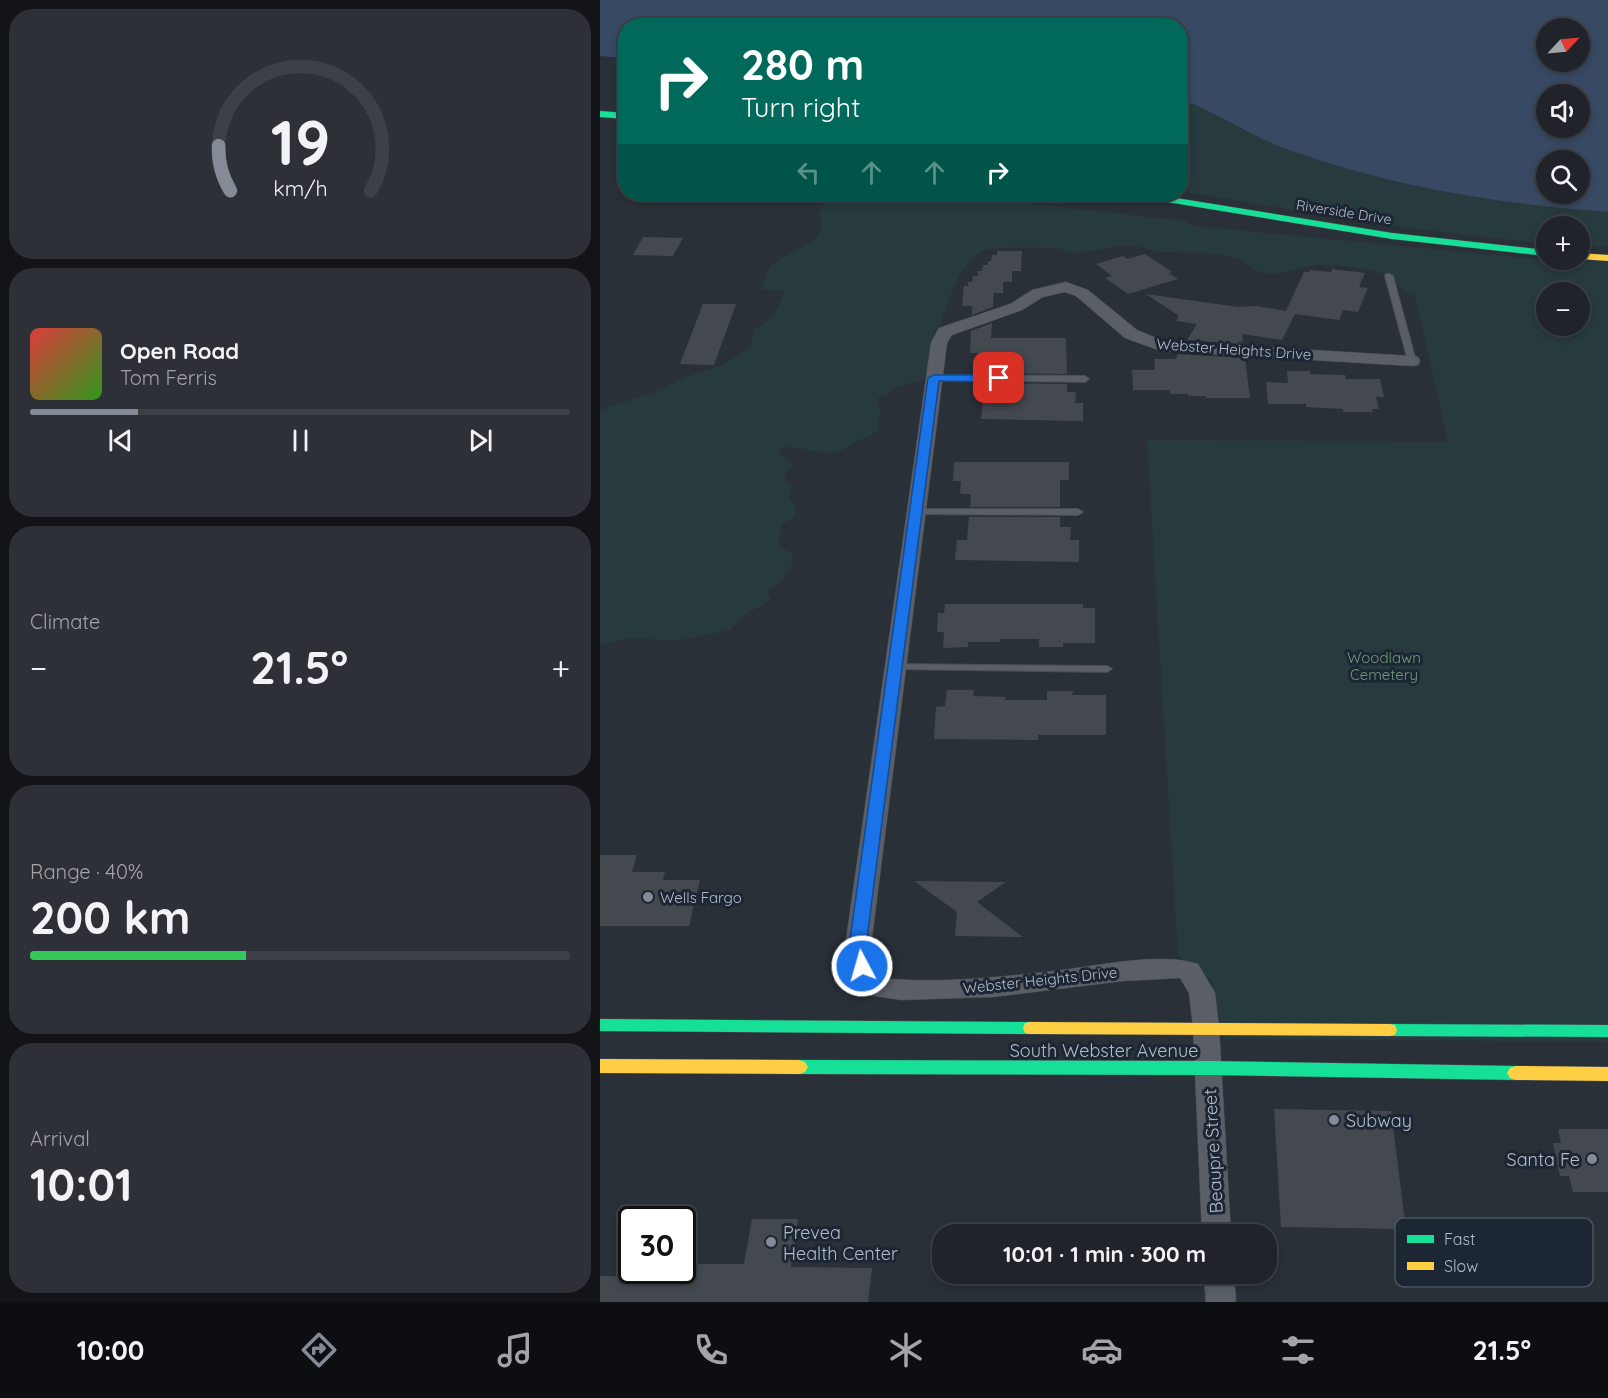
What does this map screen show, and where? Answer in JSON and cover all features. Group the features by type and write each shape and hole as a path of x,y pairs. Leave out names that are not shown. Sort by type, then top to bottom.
{"main road":[{"path":"600,114 618,115"},
{"name":"Riverside Drive","path":"1178,201 1353,231 1536,252"},
{"path":"1590,257 1608,258"},
{"name":"South Webster Avenue","path":"600,1025 1608,1031"},
{"name":"South Webster Avenue","path":"600,1066 1209,1068 1608,1074"}],"street":[{"name":"Webster Heights Drive","path":"1209,1068 1202,993 1189,971 1180,968 1123,972 993,988 901,990 871,987 857,954 939,343 945,332 1016,307 1038,293 1066,287 1082,293 1131,334 1161,346 1412,361"},
{"name":"Beaupre Street","path":"1209,1068 1217,1224"},
{"path":"1220,1284 1221,1302"}],"lane":[{"path":"1389,276 1412,361"},
{"path":"934,378 1086,379"},
{"path":"916,512 1078,512"},
{"path":"895,667 1107,669"}],"green space":[{"path":"1188,103 1285,148 1364,172 1485,198 1608,212 1608,247 1590,246 1590,216 1536,216 1536,242 1408,228 1188,192"},
{"name":"Woodlawn Cemetery","path":"825,201 1007,201 1185,221 1194,226 1536,259 1536,270 1590,270 1590,261 1608,262 1608,1042 1224,1039 1211,980 1178,956 1147,440 1448,441 1415,296 1383,274 1351,267 1321,265 1268,274 1254,269 1243,261 1229,257 1197,253 1153,252 1134,246 1072,253 1054,248 986,250 974,257 963,270 954,287 924,379 892,389 888,394 878,398 876,404 882,410 877,421 879,428 877,431 833,453 781,448 779,454 795,466 785,474 785,480 792,487 789,498 795,504 795,517 782,524 778,547 791,552 794,561 780,583 767,590 771,599 745,615 731,630 675,641 632,638 600,645 600,410 725,364 750,348 754,329 773,314 785,291 762,290 770,267 813,240 819,233 821,224 819,213"}],"water":[{"path":"600,0 1608,0 1608,212 1525,204 1403,183 1323,161 1258,137 1188,103 1188,18 618,18 618,57 600,56"}],"building":[{"path":"643,237 683,238 673,256 633,255"},
{"path":"997,251 1022,251 1021,271 1012,271 1012,282 1003,282 1003,293 994,293 993,307 972,315 972,306 962,306 964,286 972,282 973,276 978,276 978,271 982,271 983,265 988,265 992,255 997,255"},
{"path":"1145,254 1172,272 1169,273 1178,279 1128,294 1105,278 1112,276 1096,264 1123,256 1127,259"},
{"path":"1332,269 1365,273 1359,287 1368,288 1358,312 1343,310 1339,320 1295,314 1282,340 1242,334 1243,344 1187,340 1197,324 1176,321 1179,316 1146,294 1238,307 1256,306 1286,311 1304,272 1310,270 1331,272"},
{"path":"703,304 736,304 714,365 680,364"},
{"path":"992,323 991,338 1066,338 1067,374 986,373 987,364 977,364 977,353 970,353 971,331"},
{"path":"1178,354 1245,358 1250,398 1206,398 1206,396 1188,396 1188,394 1170,394 1170,390 1133,390 1132,370 1155,370 1154,359 1176,359"},
{"path":"1287,371 1345,375 1346,379 1380,379 1384,397 1376,397 1379,409 1372,409 1373,412 1343,412 1343,409 1306,407 1306,404 1268,404 1266,382 1288,383"},
{"path":"985,383 1067,384 1067,392 1076,392 1075,403 1083,403 1083,421 981,419"},
{"path":"954,462 1069,462 1069,480 1060,480 1060,507 970,507 971,494 960,494 961,481 953,481"},
{"path":"969,517 1060,517 1060,527 1071,527 1070,540 1079,540 1079,562 955,560 957,540 967,540"},
{"path":"945,604 1083,604 1083,608 1095,608 1095,643 1063,643 1063,647 1039,647 1039,639 1000,639 1000,642 968,642 968,647 943,648 944,632 937,632 938,613 944,613"},
{"path":"947,690 974,690 973,696 1005,697 1005,700 1047,700 1047,691 1073,691 1072,695 1106,695 1106,735 1038,735 1038,740 934,739 936,707 945,706"},
{"name":"Wells Fargo","path":"600,855 637,855 632,872 665,872 663,880 700,880 689,926 600,926"},
{"path":"914,881 1006,882 977,902 1023,937 955,936 957,912"},
{"path":"1274,1109 1391,1111 1405,1218 1395,1218 1395,1229 1281,1227"},
{"path":"1558,1129 1608,1129 1608,1192 1573,1192 1569,1176 1560,1176 1553,1143 1561,1143"},
{"name":"Prevea Health Center","path":"752,1219 798,1219 791,1267 872,1268 868,1302 600,1302 600,1276 618,1276 618,1284 696,1284 696,1264 744,1264"}],"traffic: fast":[{"path":"600,114 618,115"},
{"path":"1180,201 1392,236 1536,252"},
{"path":"600,1025 1031,1028"},
{"path":"1389,1030 1608,1031"},
{"path":"799,1067 1210,1068 1516,1073"}],"traffic: slow":[{"path":"1590,257 1608,258"},
{"path":"1031,1028 1389,1030"},
{"path":"600,1066 799,1067"},
{"path":"1516,1073 1608,1074"}],"place":[{"name":"Wells Fargo","path":"648,897"},
{"name":"Subway","path":"1334,1120"},
{"name":"Santa Fe","path":"1592,1159"},
{"name":"Prevea Health Center","path":"771,1242"}],"route":[{"path":"862,966 857,954 934,378 999,378"}]}
